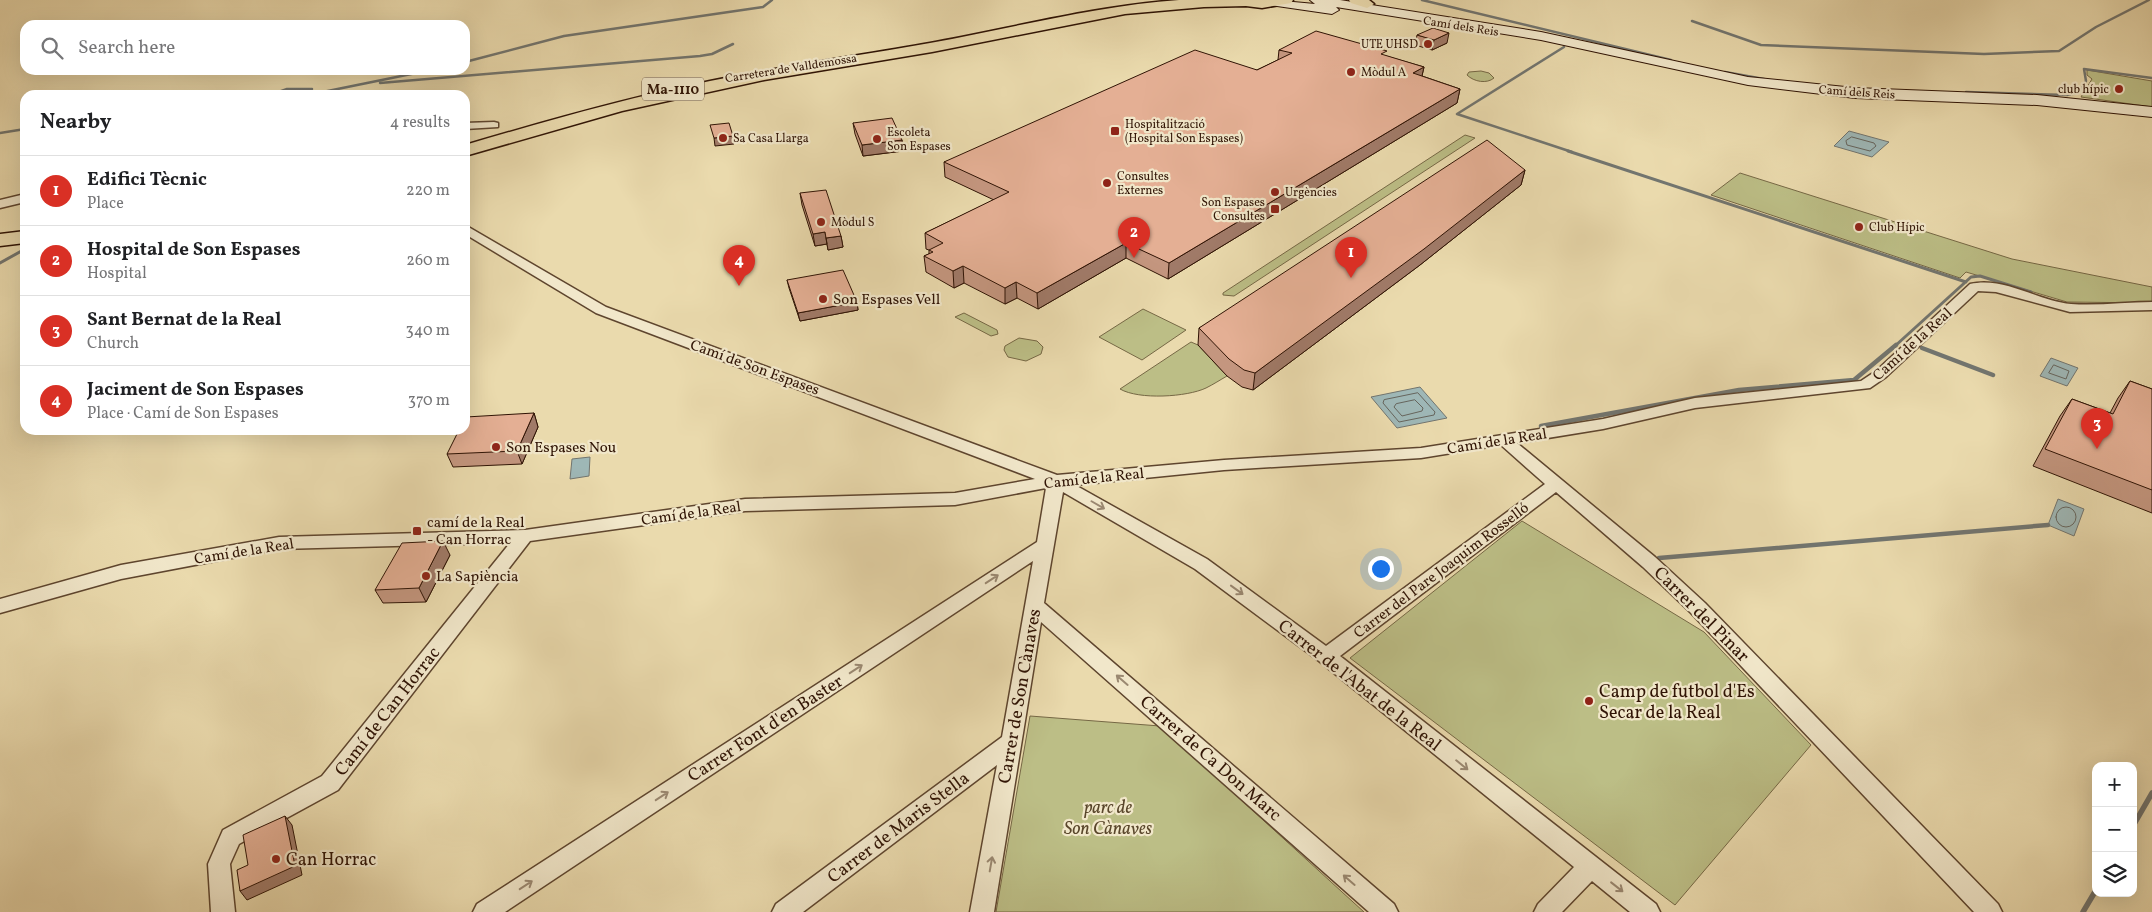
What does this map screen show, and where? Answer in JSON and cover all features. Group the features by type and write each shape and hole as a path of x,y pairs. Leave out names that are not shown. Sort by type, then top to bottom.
{"main road":[{"name":"Ma-1110","path":"881,50 918,40 1135,0"},
{"name":"Ma-1110","path":"881,50 1163,0"},
{"name":"Ma-1110","path":"881,50 1007,32 1141,7 1188,3 1282,1"},
{"path":"470,151 617,107 706,86 1007,32"},
{"path":"629,88 722,69 918,40"},
{"name":"Carretera de Valldemossa","path":"470,138 615,96 680,81 850,53 881,50"},
{"name":"Carretera de Valldemossa","path":"470,145 624,100 679,87 881,50"},
{"path":"470,132 501,123"},
{"path":"0,233 20,231"},
{"path":"0,240 20,238"}],"street":[{"name":"Camí dels Reis","path":"1296,0 1494,30"},
{"name":"Camí dels Reis","path":"1316,0 1566,42 1748,81 1856,93 2037,100 2152,112"},
{"path":"1341,0 1437,15 1494,30"},
{"path":"1282,1 1423,24 1494,30"},
{"path":"1317,23 1315,18 1321,14 1376,17"},
{"path":"470,126 501,123"},
{"path":"0,204 20,199"},
{"name":"Camí de Son Espases","path":"470,232 601,310 1056,481"},
{"name":"Camí de la Real","path":"0,606 121,572 279,543 525,536 745,505 955,498 1056,481 1224,465 1420,453 1603,424 1696,403 1865,385 1881,374 1975,287 1997,288 2070,308 2152,306"},
{"name":"Carrer del Pinar","path":"1503,439 1649,562 1698,608 1990,912"},
{"name":"Carrer de Son Cànaves","path":"982,912 1056,481"},
{"name":"Carrer de l'Abat de la Real","path":"1056,481 1200,564 1326,656 1648,912"},
{"name":"Carrer del Pare Joaquim Rosselló","path":"1326,656 1556,484"},
{"name":"Camí de Can Horrac","path":"223,912 219,864 231,837 330,783 525,536"},
{"name":"Carrer Font d'en Baster","path":"486,912 1045,545"},
{"name":"Carrer de Ca Don Marc","path":"1035,606 1386,912"},
{"name":"Carrer de Maris Stella","path":"784,912 1011,742"},
{"path":"1546,912 1590,867"}],"green space":[{"name":"club hípic","path":"2087,70 2152,81 2152,107 2081,97 2092,79 2087,75"},
{"path":"1481,71 1489,73 1494,78 1488,81 1480,81 1467,75 1469,72"},
{"path":"1465,135 1475,138 1234,296 1223,295 1223,293"},
{"name":"Club Hípic","path":"1740,173 2012,259 2152,287 2152,303 2067,302 1966,272 1960,278 1711,195"},
{"path":"1143,309 1186,330 1142,360 1099,337"},
{"path":"964,313 997,330 998,334 991,336 955,317"},
{"path":"1019,338 1037,341 1043,347 1041,354 1026,361 1008,357 1004,350 1005,346"},
{"path":"1191,342 1198,345 1227,376 1206,388 1187,394 1151,396 1139,395 1120,389"},
{"name":"Camp de futbol d'Es Secar de la Real","path":"1522,521 1704,632 1811,745 1675,905 1350,658"},
{"name":"parc de Son Cànaves","path":"1030,716 1160,726 1364,912 996,912"}],"water":[{"path":"1849,131 1889,142 1872,157 1834,146"},
{"path":"2051,358 2078,368 2067,386 2040,376"},
{"path":"1420,387 1447,418 1397,428 1371,397"},
{"path":"590,457 589,476 570,479 572,459"},
{"path":"2058,499 2084,509 2074,536 2048,525"}],"building":[{"path":"1433,28 1449,33 1434,40 1417,35"},
{"name":"Consultes Externes","path":"1316,31 1387,51 1381,54 1424,67 1413,73 1460,89 1169,263 1126,243 1037,293 1016,282 1005,288 963,266 953,271 924,256 933,252 929,250 943,243 925,233 1009,192 944,162 1195,50 1257,70 1292,53 1279,50"},
{"path":"892,118 902,140 862,145 853,123"},
{"path":"729,123 733,136 714,138 710,125"},
{"path":"1487,140 1525,170 1424,249 1255,373 1244,370 1229,359 1199,328"},
{"name":"Mòdul S","path":"826,190 841,236 826,238 825,232 813,234 800,193"},
{"name":"Son Espases Vell","path":"843,270 857,302 798,313 787,280"},
{"path":"2130,381 2152,389 2152,490 2045,449 2072,399 2113,414"},
{"path":"534,413 517,451 447,454 456,435 470,435 470,417"},
{"path":"443,541 419,588 375,590 402,543"},
{"name":"Can Horrac","path":"285,816 295,866 240,891 237,870 248,865 243,835"}],"waterway":[{"path":"470,61 564,36 763,7 772,0"},
{"path":"1422,0 1671,60"},
{"path":"1692,21 1761,45 1984,54 2059,51 2096,27 2149,0"},
{"path":"380,83 700,56 712,54 733,44"},
{"path":"1564,47 1457,114 1572,152"},
{"path":"1966,92 2067,95 2078,93 2086,81 2084,69 2152,78"},
{"path":"1725,72 1764,79"},
{"path":"333,90 406,75"},
{"path":"284,90 312,89"},
{"path":"0,133 20,130"},
{"path":"1568,151 1966,282"},
{"path":"0,263 20,252"},
{"path":"1966,282 1971,277 1980,276 2031,292"},
{"path":"1895,346 1966,282"},
{"path":"1541,426 1739,390 1854,380 1896,345"},
{"path":"1922,348 1993,375"},
{"path":"1659,558 2048,525"},
{"path":"2137,819 2152,793"},
{"path":"2083,912 2092,897"}],"place":[{"name":"UTE UHSD","path":"1428,44"},
{"name":"Mòdul A","path":"1351,72"},
{"name":"club hípic","path":"2119,89"},
{"name":"Hospitalització (Hospital Son Espases)","path":"1115,131"},
{"name":"Sa Casa Llarga","path":"723,138"},
{"name":"Escoleta Son Espases","path":"877,139"},
{"name":"Consultes Externes","path":"1107,183"},
{"name":"Urgències","path":"1275,192"},
{"name":"Son Espases Consultes","path":"1275,209"},
{"name":"Mòdul S","path":"821,222"},
{"name":"Club Hípic","path":"1859,227"},
{"name":"Hospital de Son Espases","path":"1134,258"},
{"name":"Edifici Tècnic","path":"1351,278"},
{"name":"Jaciment de Son Espases","path":"739,286"},
{"name":"Son Espases Vell","path":"823,299"},
{"name":"Son Espases Nou","path":"496,447"},
{"name":"Sant Bernat de la Real","path":"2097,449"},
{"name":"camí de la Real - Can Horrac","path":"417,531"},
{"name":"La Sapiència","path":"426,576"},
{"name":"Camp de futbol d'Es Secar de la Real","path":"1589,701"},
{"name":"Can Horrac","path":"276,859"}]}
